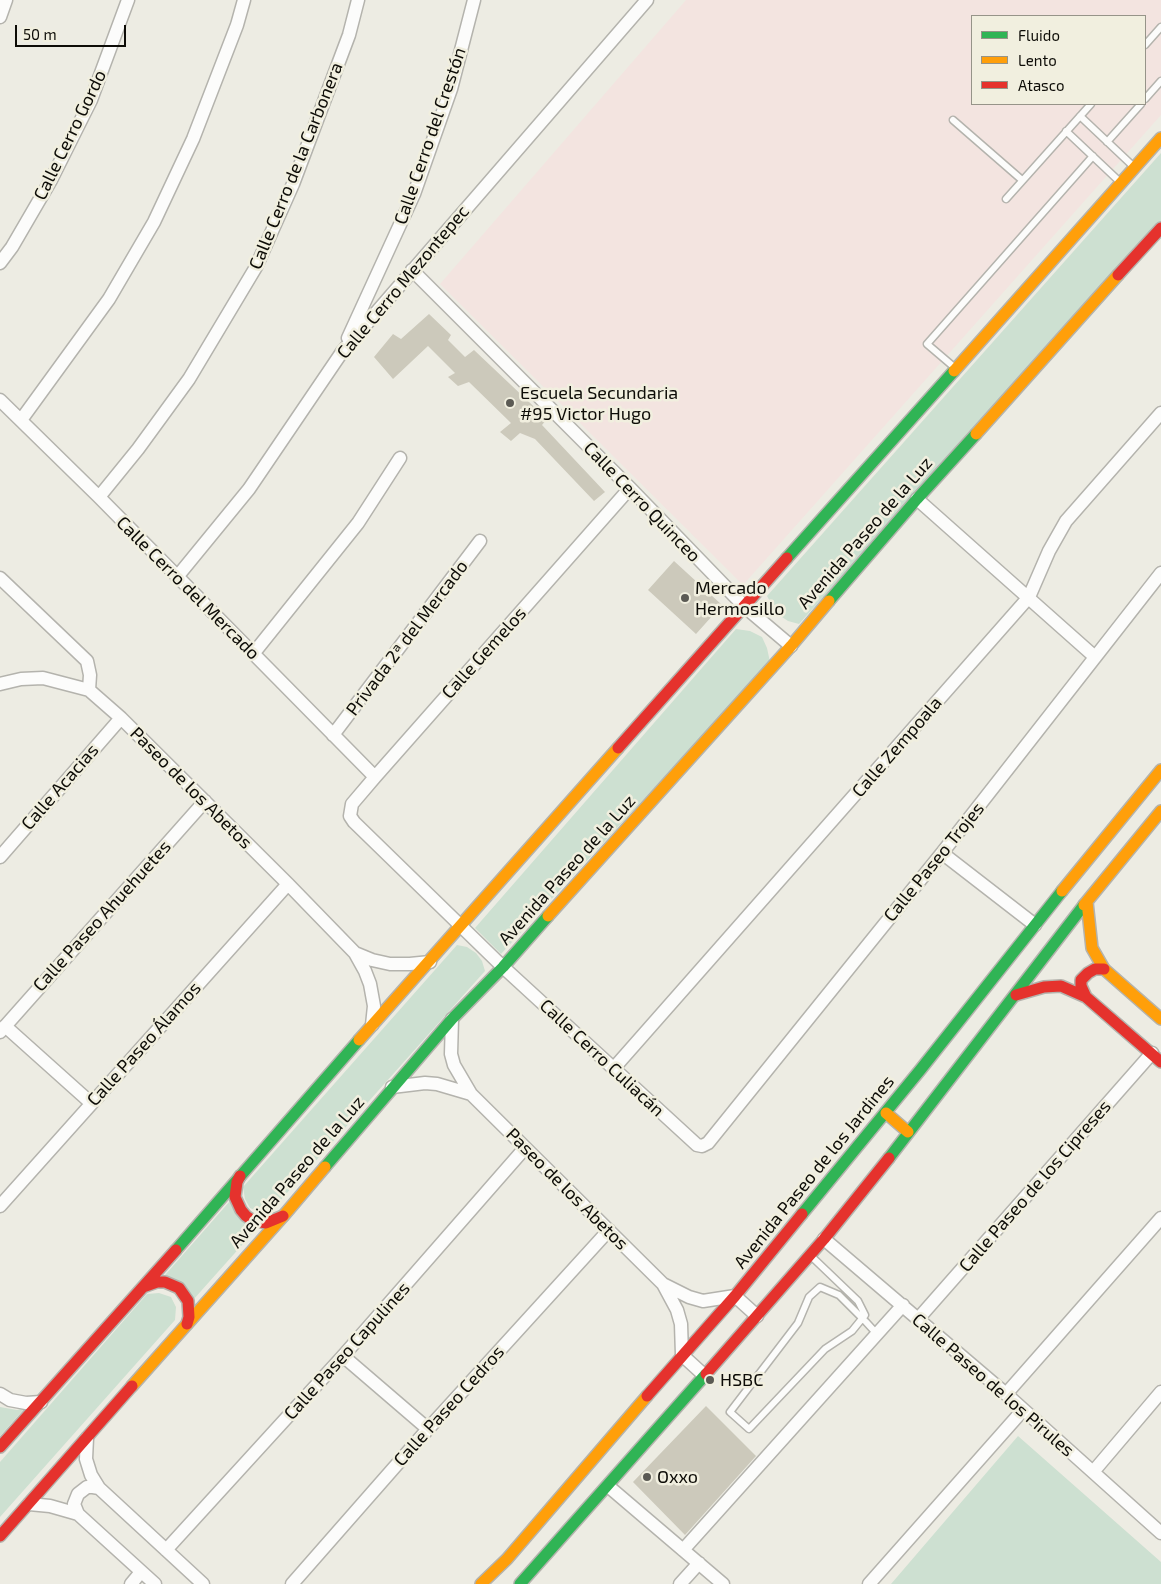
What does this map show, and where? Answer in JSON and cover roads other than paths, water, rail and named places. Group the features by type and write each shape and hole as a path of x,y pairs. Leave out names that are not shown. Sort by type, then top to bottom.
{"street":[{"path":"0,17 6,0"},
{"name":"Calle Cerro Gordo","path":"0,263 12,247 51,180 87,108 128,0"},
{"path":"21,420 109,299 154,222 193,139 237,25 244,0"},
{"name":"Calle Cerro de la Carbonera","path":"99,497 138,449 189,379 256,267 292,184 349,35 358,0"},
{"name":"Calle Cerro del Crestón","path":"342,352 414,194 451,89 474,0"},
{"name":"Calle Cerro Mezontepec","path":"177,577 249,489 342,352 647,0"},
{"path":"0,1447 372,1025 1161,138"},
{"name":"Avenida Paseo de la Luz","path":"0,1536 285,1214 452,1019 503,967 791,646 917,499 1161,228"},
{"name":"Calle Cerro Quinceo","path":"412,270 630,488 745,607 791,646"},
{"name":"Calle Cerro del Mercado","path":"0,400 99,497 375,777"},
{"name":"Calle Zempoala","path":"614,1068 1029,597 1049,551 1066,521 1161,413"},
{"path":"253,654 358,523 400,458"},
{"name":"Calle Gemelos","path":"460,926 354,822 350,816 352,804 630,488"},
{"path":"917,499 1095,657"},
{"name":"Privada 2ª del Mercado","path":"333,735 480,541"},
{"name":"Calle Paseo Trojes","path":"702,1146 708,1143 942,853 1161,573"},
{"path":"0,578 87,662 90,674 89,690"},
{"name":"Paseo de los Abetos","path":"0,684 21,679 43,678 89,690 121,718 355,953 370,984 374,1006 372,1025"},
{"name":"Calle Acacias","path":"0,857 121,718"},
{"name":"Avenida Paseo de los Jardines","path":"480,1584 507,1559 735,1296 886,1112 933,1078 1016,995 1087,902 1147,812 1161,770"},
{"name":"Calle Paseo Ahuehuetes","path":"3,1029 205,801"},
{"name":"Avenida Paseo de los Jardines","path":"520,1584 824,1239 908,1132 933,1078 1035,925 1147,812"},
{"path":"942,853 1035,925"},
{"name":"Calle Paseo Álamos","path":"0,1206 288,884"},
{"path":"1087,902 1092,948 1104,969 1161,1019"},
{"name":"Calle Cerro Culiacán","path":"460,926 697,1145 702,1146"},
{"name":"Paseo de los Abetos","path":"355,953 372,960 390,964 430,962"},
{"path":"1086,997 1080,986 1081,980 1095,969 1104,969"},
{"path":"1016,995 1044,987 1061,986 1086,997 1156,1058"},
{"name":"Paseo de los Abetos","path":"452,1019 451,1054 454,1066 472,1094 663,1284 677,1310 681,1324 682,1355"},
{"path":"3,1029 91,1103"},
{"name":"Calle Paseo de los Cipreses","path":"918,1318 1156,1058"},
{"path":"392,1087 431,1083 472,1094"},
{"path":"886,1112 908,1132"},
{"name":"Calle Paseo Capulines","path":"166,1550 343,1356 525,1148"},
{"path":"240,1176 237,1182 235,1197 246,1216 266,1223 273,1222 285,1214"},
{"path":"1006,1394 1161,1218"},
{"name":"Calle Paseo Cedros","path":"292,1584 428,1429 609,1230"},
{"name":"Calle Paseo de los Pirules","path":"824,1239 1006,1394 1161,1533"},
{"path":"143,1287 150,1283 165,1282 179,1288 188,1301 189,1317 187,1324"},
{"name":"Paseo de los Abetos","path":"663,1284 703,1301 735,1296"},
{"path":"735,1296 757,1316"},
{"path":"683,1550 903,1305"},
{"path":"682,1355 705,1376"},
{"path":"343,1356 428,1429"},
{"path":"1093,1472 1161,1392"},
{"path":"0,1394 10,1400 26,1403 41,1402"},
{"path":"869,1584 1023,1410"},
{"path":"87,1438 86,1459 91,1475 99,1488 202,1584"},
{"path":"608,1486 723,1584"},
{"path":"99,1488 87,1487 78,1494 74,1504 78,1514 155,1584"},
{"path":"29,1504 50,1506 78,1514"},
{"path":"680,1584 699,1563"},
{"path":"131,1584 142,1572"}],"lane":[{"path":"1146,44 1161,27"},
{"path":"1146,98 1161,81"},
{"path":"1006,198 1091,105"},
{"path":"1107,142 1139,105"},
{"path":"1080,116 1135,168"},
{"path":"953,120 1022,180"},
{"path":"1066,131 1122,183"},
{"path":"956,369 927,344 1093,156"},
{"path":"809,1255 858,1301 865,1315 861,1321 852,1332 824,1349 749,1429 730,1412 798,1323 809,1297 820,1287 839,1295 852,1308 859,1315 866,1322 877,1334"}],"place":[{"name":"Escuela Secundaria #95 Victor Hugo","path":"510,403"},
{"name":"Mercado Hermosillo","path":"685,598"},
{"name":"HSBC","path":"710,1380"},
{"name":"Oxxo","path":"647,1477"}]}
